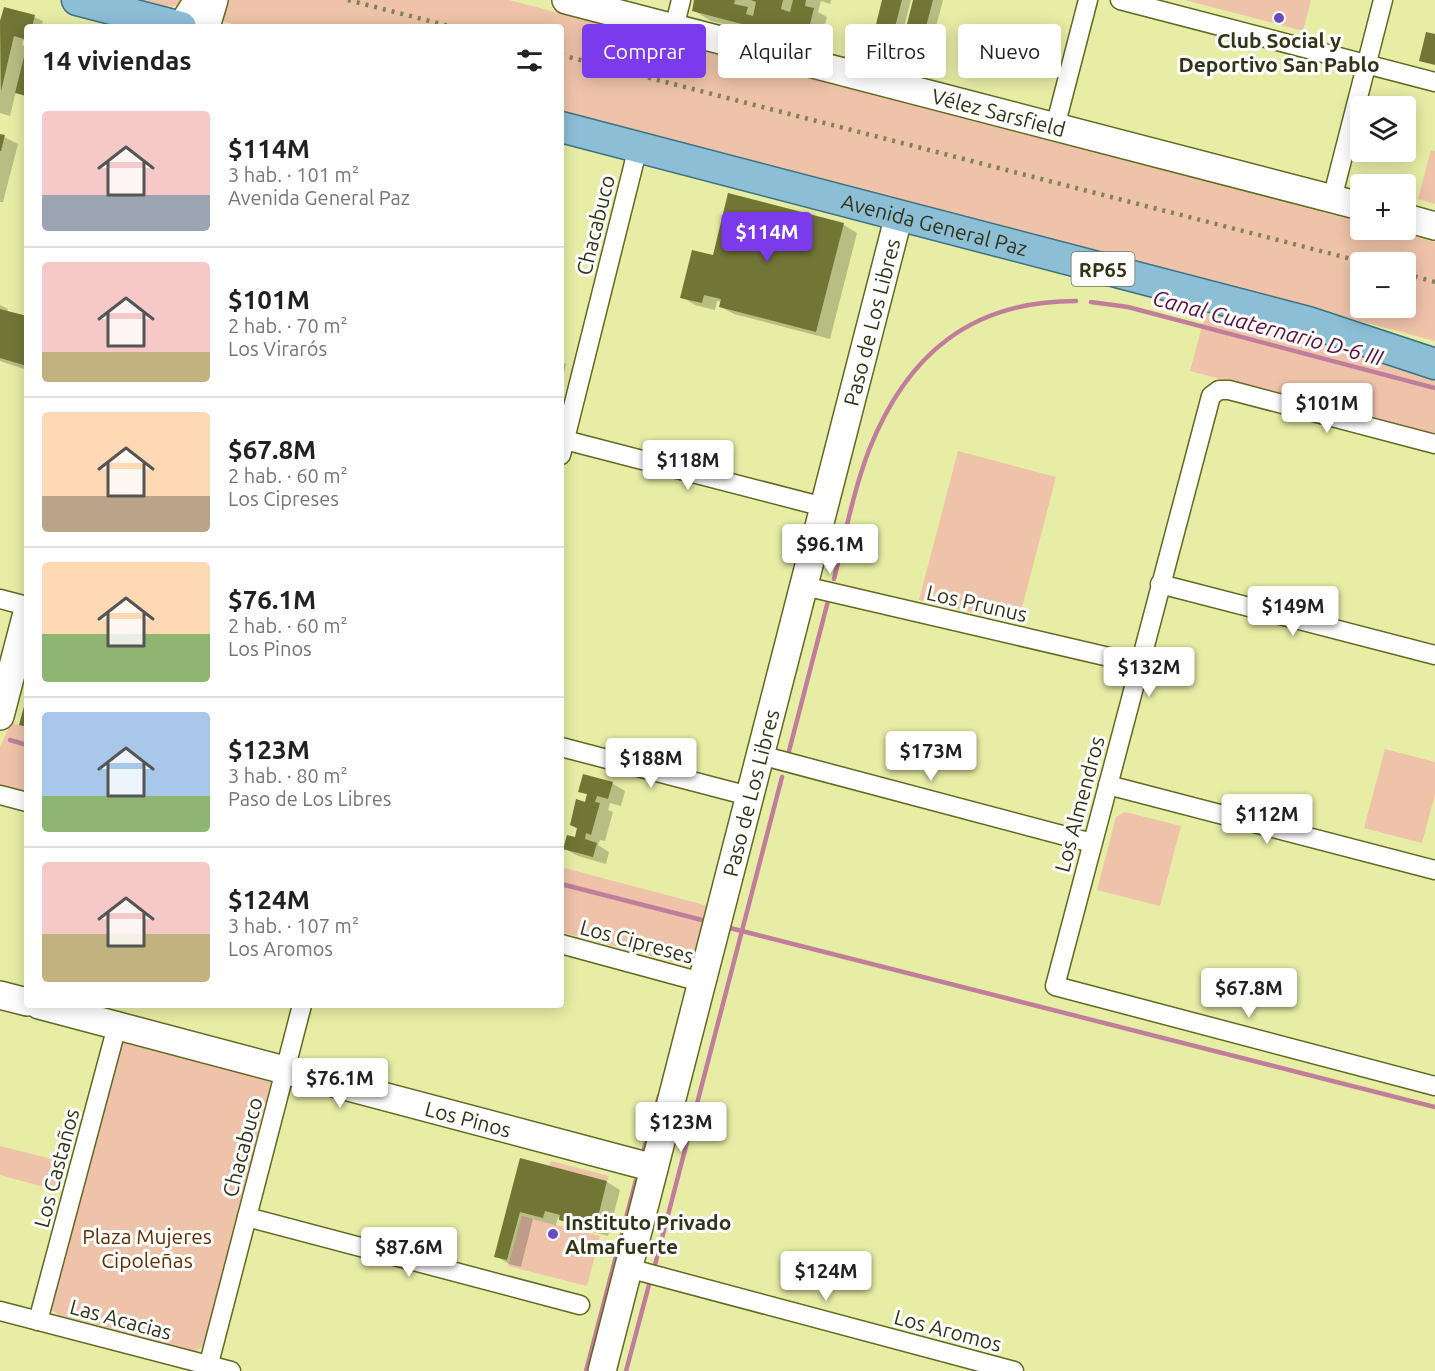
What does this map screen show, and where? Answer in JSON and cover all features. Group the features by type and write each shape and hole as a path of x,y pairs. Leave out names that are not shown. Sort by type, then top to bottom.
{"main road":[{"path":"76,0 169,24"},
{"name":"Avenida General Paz","path":"564,128 1308,322 1435,364"},
{"name":"Avenida General Paz","path":"1308,322 1435,347"}],"street":[{"path":"183,24 198,0"},
{"path":"207,24 214,0"},
{"name":"Vélez Sarsfield","path":"566,0 659,24"},
{"path":"675,24 681,0"},
{"path":"1055,127 1088,0"},
{"path":"1120,0 1435,82"},
{"path":"1332,199 1383,0"},
{"name":"Vélez Sarsfield","path":"706,36 1350,204"},
{"name":"Chacabuco","path":"564,436 638,147"},
{"name":"Paso de Los Libres","path":"602,1371 899,215"},
{"path":"1416,221 1435,226"},
{"name":"Los Almendros","path":"1435,444 1230,390 1216,392 1209,402 1055,986 1435,1086"},
{"path":"564,444 824,507"},
{"path":"1161,584 1435,655"},
{"name":"Los Prunus","path":"804,586 1139,664"},
{"path":"0,599 24,605"},
{"path":"0,716 24,624"},
{"path":"564,748 749,796"},
{"path":"760,755 1092,843"},
{"path":"1108,785 1435,870"},
{"path":"0,795 24,801"},
{"name":"Los Cipreses","path":"564,945 701,982"},
{"path":"0,995 24,1001"},
{"name":"Los Pinos","path":"50,1008 654,1168"},
{"name":"Chacabuco","path":"207,1368 301,1008"},
{"name":"Los Castaños","path":"38,1321 117,1026"},
{"path":"247,1217 580,1305"},
{"name":"Los Aromos","path":"628,1268 1014,1371"},
{"name":"Las Acacias","path":"0,1311 207,1368 231,1371"}],"green space":[{"path":"136,0 187,0 168,7"},
{"path":"219,0 509,0 601,24 582,24 582,78 706,78 706,51 718,55 718,78 808,78 1350,219 1350,240 1416,240 1416,237 1435,242 1435,341 564,112 564,24 233,24 225,22 218,16"},
{"name":"Club Social y Deportivo San Pablo","path":"1185,0 1311,0 1303,31"},
{"path":"1431,150 1435,151 1435,204 1418,199"},
{"path":"1206,312 1435,371 1435,435 1190,371"},
{"path":"958,451 1056,477 1018,623 919,600"},
{"path":"11,723 24,726 24,791 0,785 0,747"},
{"path":"1385,749 1435,762 1435,794 1422,843 1364,828"},
{"path":"1125,812 1181,826 1160,906 1097,890 1116,817"},
{"path":"564,868 708,906 693,962 684,965 564,933"},
{"name":"Plaza Mujeres Cipoleñas","path":"126,1040 270,1080 271,1083 204,1343 196,1351 59,1315 51,1309 121,1045"},
{"path":"0,1146 63,1162 55,1190 0,1175"},
{"path":"551,1161 609,1176 607,1181 549,1166"},
{"path":"522,1216 600,1236 587,1286 508,1266"}],"building":[{"path":"694,0 735,0 734,4 748,7 746,14 753,16 756,2 751,0 783,0 781,9 790,12 793,0 806,0 805,6 814,8 810,24 742,24 692,11"},
{"path":"882,0 902,0 896,24 876,24"},
{"path":"913,0 933,0 927,24 907,24"},
{"path":"4,7 35,15 33,24 24,24 24,39 14,36 1,91 0,21"},
{"path":"1426,32 1435,34 1435,65 1419,61"},
{"path":"24,57 24,95 15,93"},
{"path":"0,134 5,135 1,151 0,151"},
{"path":"728,193 844,223 816,332 719,307 721,299 704,295 702,303 680,298 692,250 713,255"},
{"path":"0,309 24,315 24,365 0,358"},
{"path":"24,706 24,726 19,725"},
{"path":"583,774 613,782 608,799 597,796 595,802 600,803 591,835 586,833 585,839 597,843 593,857 564,849 567,835 575,837 577,828 570,825 576,799 585,802 587,794 578,792"},
{"path":"520,1158 607,1181 595,1229 559,1220 560,1215 545,1211 543,1218 520,1212 507,1260 494,1257"}],"waterway":[{"name":"Canal Cuaternario D-6 III","path":"834,579 854,498 869,450 884,416 903,386 924,361 947,340 974,323 1005,311 1039,303 1076,301"},
{"name":"Canal Cuaternario D-6 III","path":"1091,302 1128,307 1435,388"},
{"name":"Canal Cuaternario D-6 III","path":"788,755 828,601"},
{"path":"10,740 24,744"},
{"path":"655,1265 782,777"},
{"path":"564,885 706,921"},
{"path":"730,928 1435,1107"},
{"path":"644,1149 659,1096"},
{"path":"586,1371 636,1180"},
{"path":"626,1371 650,1281"}],"railway":[{"path":"348,0 441,24"},
{"path":"564,56 1350,259"},
{"path":"1416,277 1435,282"}],"place":[{"name":"Club Social y Deportivo San Pablo","path":"1279,18"},
{"name":"Instituto Privado Almafuerte","path":"553,1234"}]}
